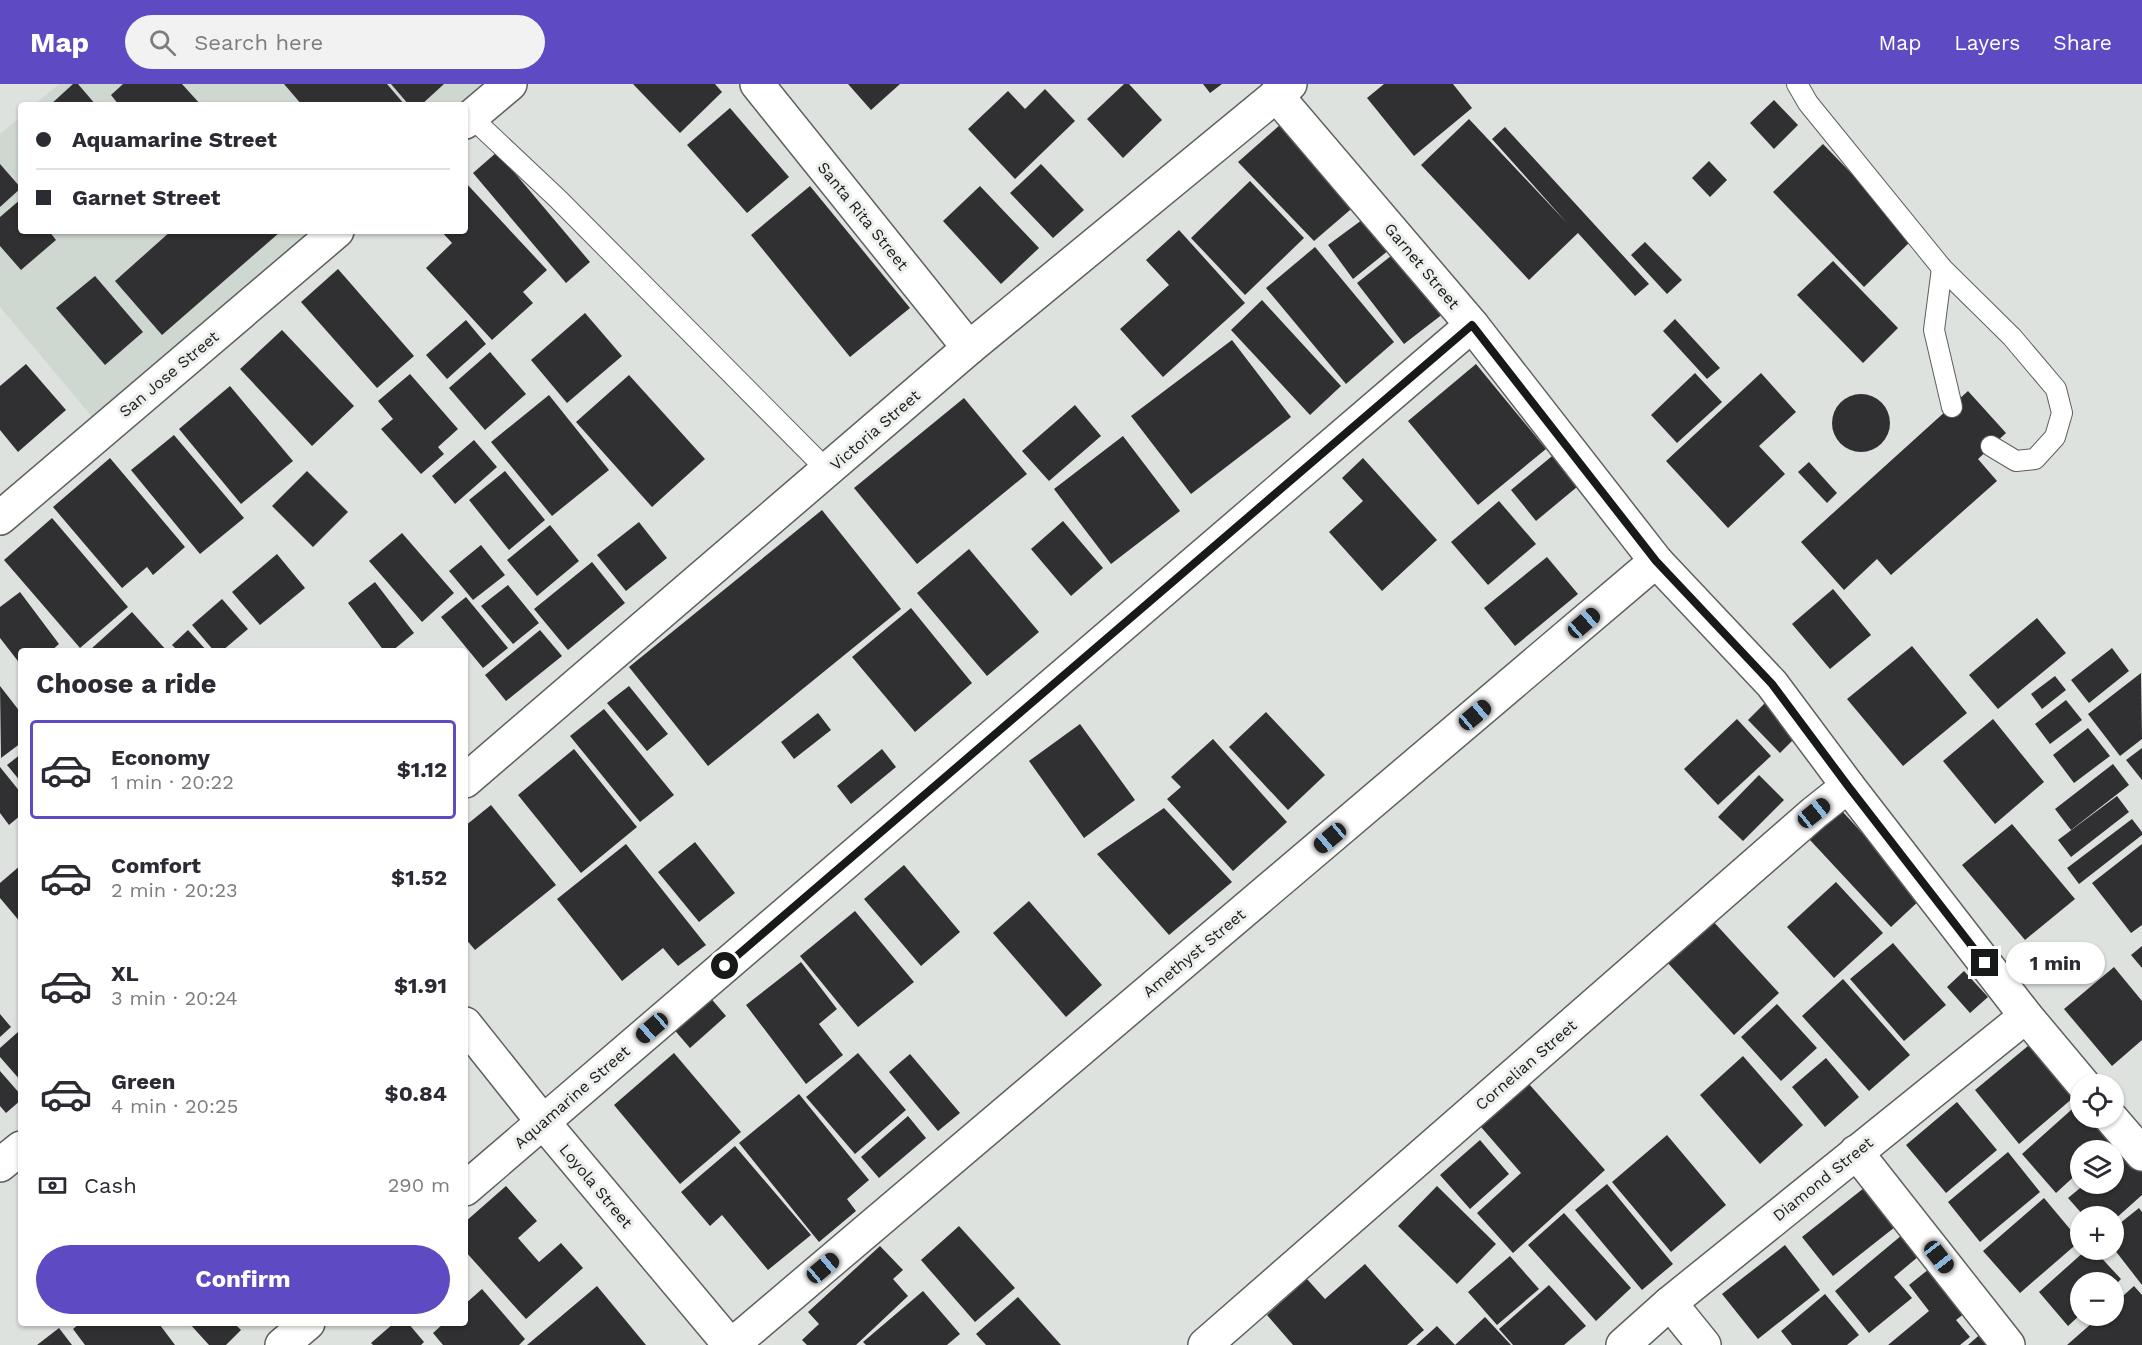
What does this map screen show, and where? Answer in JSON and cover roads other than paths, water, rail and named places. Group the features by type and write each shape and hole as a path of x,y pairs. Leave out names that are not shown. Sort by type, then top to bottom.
{"street":[{"path":"468,120 510,84"},
{"name":"Santa Rita Street","path":"757,84 969,348"},
{"name":"Victoria Street","path":"468,778 969,348 1283,90"},
{"name":"Garnet Street","path":"1283,90 1472,325 1656,561 1772,684 2026,1017 2074,1074"},
{"name":"San Jose Street","path":"0,518 333,234"},
{"name":"Aquamarine Street","path":"468,1186 1472,325"},
{"name":"Amethyst Street","path":"731,1345 1656,561"},
{"name":"Cornelian Street","path":"1205,1345 1848,786"},
{"name":"Diamond Street","path":"1623,1345 1670,1303 2026,1017"},
{"name":"Loyola Street","path":"468,1028 543,1122 731,1345"},
{"path":"2120,1128 2142,1154"},
{"path":"0,1165 18,1150"},
{"path":"1856,1152 2008,1345"},
{"path":"1670,1303 1704,1345"},
{"path":"282,1345 304,1326"}],"lane":[{"path":"1797,84 1808,103 1942,268 2012,337 2056,389 2062,412 2055,437 2035,459 2016,461 1992,446"},
{"path":"468,120 566,207 828,471"},
{"path":"1942,268 1934,330 1952,407"}]}
